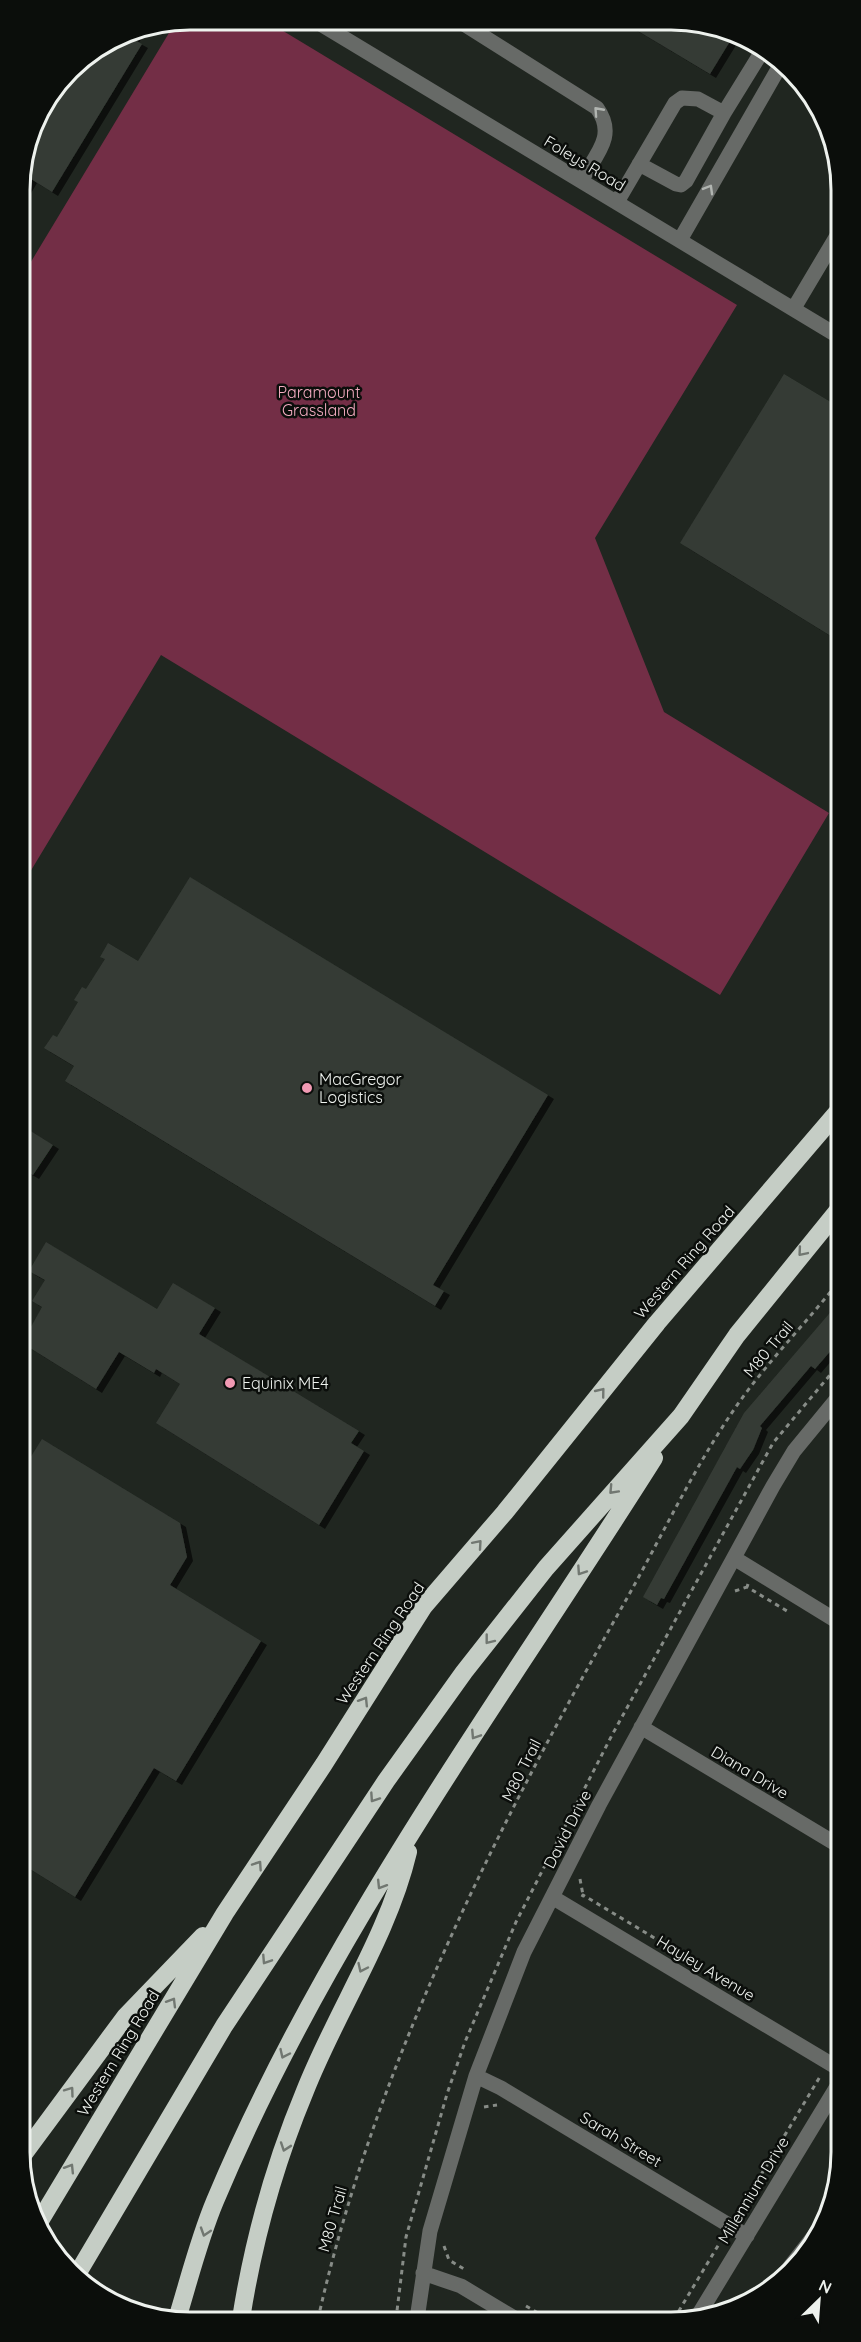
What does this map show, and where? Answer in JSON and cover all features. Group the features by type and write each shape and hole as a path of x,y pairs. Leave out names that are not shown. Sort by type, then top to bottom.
{"highway":[{"name":"Western Ring Road","path":"43,2215 225,1913 324,1764 424,1606 505,1512 657,1323 831,1120"},
{"path":"179,2312 214,2203 292,2037 321,1983 412,1835 681,1416 737,1335 831,1219"},
{"path":"81,2268 224,2026 386,1781 464,1672 546,1568 681,1416"},
{"path":"243,2312 266,2204 305,2091 399,1889 412,1835"},
{"path":"30,2145 125,2016 225,1913"}],"street":[{"name":"Foleys Road","path":"331,30 831,332"},
{"path":"473,30 597,108 606,122 607,134 580,181"},
{"path":"639,164 681,185 759,57"},
{"path":"680,240 777,71"},
{"path":"617,202 675,103 682,98 698,99 724,113"},
{"path":"794,308 831,246"},
{"name":"David Drive","path":"418,2312 429,2231 476,2076 524,1952 641,1727 794,1450 831,1407"},
{"path":"734,1558 831,1617"},
{"name":"Diana Drive","path":"641,1727 831,1841"},
{"name":"Hayley Avenue","path":"552,1897 831,2064"},
{"name":"Sarah Street","path":"476,2076 501,2088 747,2236"},
{"name":"Millennium Drive","path":"702,2309 831,2097"},
{"path":"423,2273 461,2286 504,2312"}],"path":[{"name":"M80 Trail","path":"320,2312 352,2192 402,2054 442,1959 538,1762 713,1443 749,1390 831,1291"},
{"path":"678,2312 730,2226 831,2072"},
{"path":"447,2094 486,2108 495,2103 505,2109"},
{"path":"410,2225 444,2235 443,2243 449,2260 471,2273"},
{"path":"711,2235 721,2241"},
{"path":"519,2302 536,2312"}],"green space":[{"name":"Paramount Grassland","path":"282,30 737,305 595,538 664,712 829,813 720,995 161,655 30,872 30,263 170,31"}],"building":[{"path":"636,30 692,31 730,42 710,74"},
{"path":"135,40 142,44 52,192 31,179 30,181 35,149 42,129 63,93 77,77 110,51"},
{"path":"784,374 831,402 831,636 680,543"},
{"name":"MacGregor Logistics","path":"190,877 548,1095 433,1285 444,1291 435,1306 65,1081 74,1066 44,1048 53,1035 57,1037 78,1002 74,1000 82,987 86,989 105,959 100,957 108,943 138,961"},
{"path":"30,1131 53,1145 33,1175 30,1173"},
{"name":"Equinix ME4","path":"46,1242 157,1309 173,1283 215,1308 199,1334 359,1431 351,1443 364,1451 319,1525 156,1423 180,1384 156,1369 154,1373 119,1352 96,1389 30,1348 30,1329 42,1307 32,1301 45,1280 30,1272"},
{"path":"831,1312 831,1350 815,1369 811,1366 760,1426 762,1428 753,1450 740,1469 737,1467 664,1599 661,1598 657,1605 643,1597 744,1413"},
{"path":"42,1439 180,1523 187,1557 170,1585 261,1641 176,1781 154,1768 75,1897 30,1869 30,1458"}],"place":[{"name":"MacGregor Logistics","path":"307,1088"},
{"name":"Equinix ME4","path":"230,1383"}]}
